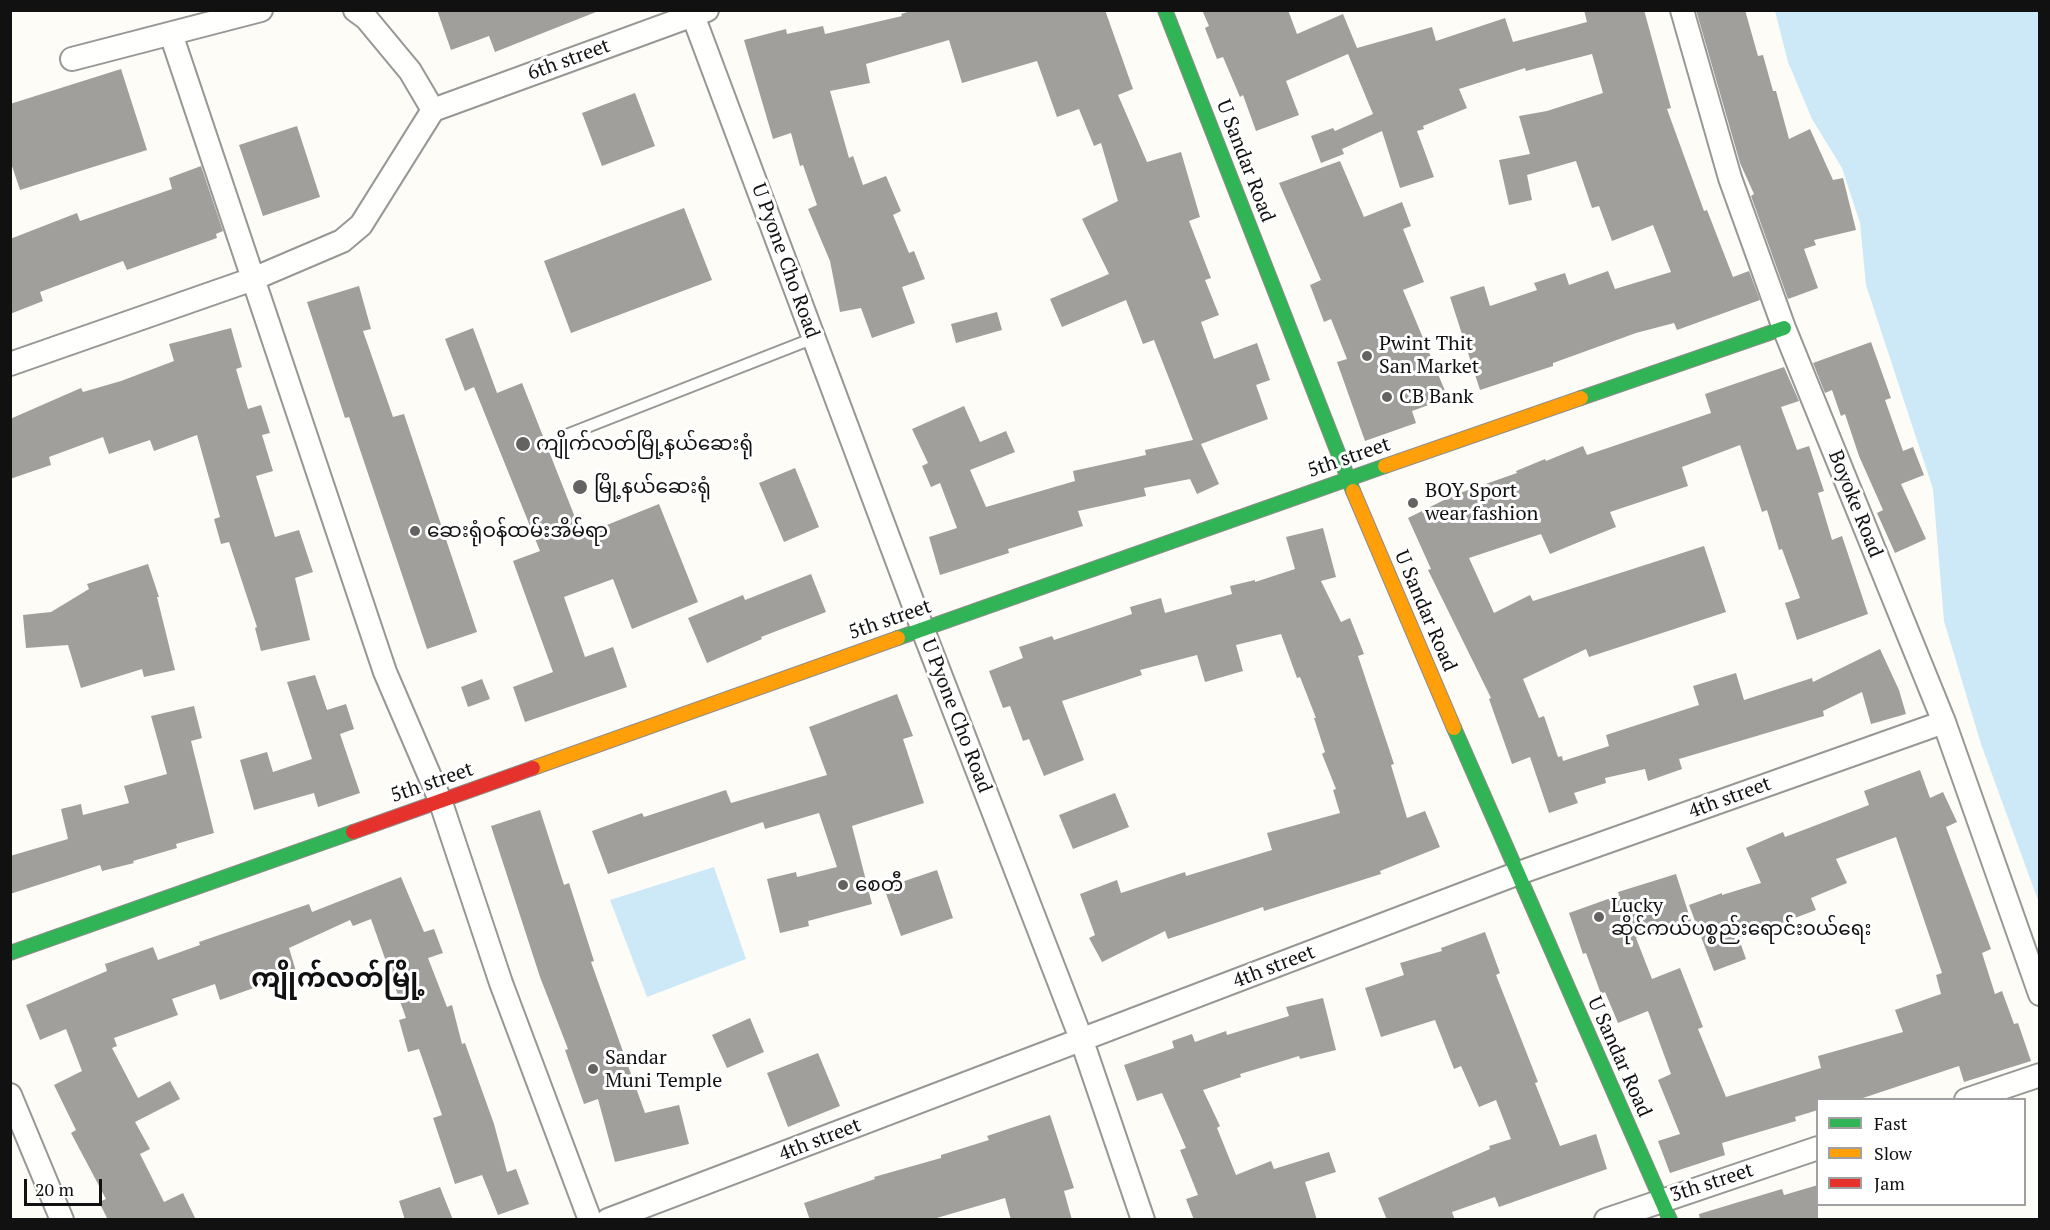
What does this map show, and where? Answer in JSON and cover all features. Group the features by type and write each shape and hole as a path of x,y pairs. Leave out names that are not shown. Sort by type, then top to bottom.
{"street":[{"path":"72,58 261,10"},
{"path":"10,364 254,279 342,241 361,225 433,111 410,71 366,18 355,10"},
{"name":"U Sandar Road","path":"1165,10 1348,479 1516,874 1665,1210"},
{"name":"Boyoke Road","path":"1682,10 1730,178 1784,328 1944,722 2040,994"},
{"name":"6th street","path":"433,111 697,12"},
{"name":"U Pyone Cho Road","path":"697,12 814,338 923,630 1082,1041 1143,1220"},
{"path":"171,34 385,672 440,800 501,983 590,1220"},
{"name":"5th street","path":"10,952 1348,479 1784,328"},
{"name":"4th street","path":"608,1220 1516,874 1944,722"},
{"path":"1972,1098 2040,1075"},
{"path":"10,1095 62,1220"},
{"name":"3th street","path":"1606,1220 1665,1210 1816,1149"}],"lane":[{"path":"564,436 814,338"}],"water":[{"path":"1775,11 2039,11 2039,903 1981,744 1944,621 1933,489 1866,285 1860,223 1842,168 1812,119 1788,62"},
{"path":"714,867 746,959 647,997 610,900"}],"building":[{"path":"437,10 596,10 596,12 495,52 489,36 451,50"},
{"path":"914,10 1105,10 1133,89 1118,95 1147,162 1181,152 1200,217 1189,221 1211,278 1205,280 1219,315 1201,322 1214,359 1257,343 1270,380 1256,385 1268,419 1201,444 1219,484 1197,494 1190,479 1144,488 1146,496 1078,511 1083,526 1008,549 1009,553 940,575 929,537 957,528 940,483 931,487 922,466 928,463 912,429 964,406 980,442 1006,431 1015,452 970,470 986,507 1075,481 1073,471 1146,455 1145,450 1193,440 1154,340 1143,344 1126,300 1062,327 1050,299 1109,274 1082,219 1118,201 1101,143 1094,146 1079,109 1057,117 1037,61 962,83 949,40 866,64 870,83 830,91 849,158 853,156 863,185 886,176 901,211 893,215 909,253 914,251 925,279 902,287 915,323 872,338 861,308 840,312 830,261 808,209 817,205 803,165 800,166 791,133 773,139 744,40 786,29 787,34 823,26 825,34 902,16 901,14"},
{"path":"1202,10 1288,10 1297,34 1343,14 1357,48 1432,27 1436,41 1505,18 1513,42 1587,22 1584,10 1644,10 1671,108 1667,109 1704,211 1707,210 1733,277 1749,271 1760,300 1677,330 1674,323 1636,333 1553,363 1553,366 1480,390 1450,297 1484,286 1490,306 1537,290 1534,283 1565,273 1569,285 1608,271 1615,289 1671,272 1653,225 1612,241 1599,206 1592,208 1576,161 1527,175 1532,200 1509,205 1499,160 1530,154 1519,116 1547,111 1603,93 1592,54 1526,71 1525,68 1459,89 1467,108 1423,126 1424,129 1417,131 1434,177 1400,188 1382,131 1342,149 1344,154 1321,163 1311,136 1333,128 1335,131 1373,114 1348,54 1286,81 1299,115 1256,131 1243,95 1240,97 1223,57 1217,59 1205,28 1209,26"},
{"path":"1696,10 1745,10 1758,56 1763,55 1773,91 1776,91 1789,139 1810,129 1833,180 1843,178 1856,230 1814,240 1816,245 1804,249 1818,288 1788,299 1751,196 1754,194 1740,163"},
{"path":"121,69 147,150 20,190 10,160 10,104"},
{"path":"635,93 655,146 602,166 582,113"},
{"path":"297,126 320,197 263,216 239,145"},
{"path":"1340,161 1364,217 1402,202 1411,226 1403,229 1424,282 1403,290 1448,398 1412,411 1416,423 1365,441 1337,362 1347,359 1331,319 1324,322 1310,285 1321,280 1279,183"},
{"path":"201,166 223,231 216,234 217,238 127,270 123,261 40,292 43,301 10,314 10,239 77,213 80,221 172,189 169,178"},
{"path":"684,208 712,280 571,333 544,261"},
{"name":"ဆေးရုံဝန်ထမ်းအိမ်ရာ","path":"359,286 371,329 363,331 393,417 404,414 477,632 427,649 349,417 345,418 307,302"},
{"path":"997,312 1002,330 956,343 951,324"},
{"path":"231,328 242,367 236,369 248,409 261,405 270,433 262,435 273,471 256,476 275,537 299,530 313,572 295,578 310,640 261,651 255,628 257,627 229,542 221,544 214,519 220,517 197,435 154,451 150,440 109,454 103,437 49,457 51,465 10,479 10,419 81,388 83,392 121,381 174,361 169,344"},
{"path":"473,328 497,393 522,383 582,535 659,504 698,602 632,629 613,579 564,597 585,657 613,647 627,687 525,722 513,687 553,672 513,561 540,551 474,387 465,391 445,339"},
{"path":"1871,342 1891,398 1885,400 1903,451 1913,447 1924,475 1901,484 1926,539 1895,553 1877,513 1883,510 1859,456 1845,414 1841,416 1832,390 1825,393 1813,363"},
{"path":"1784,367 1799,401 1781,407 1797,450 1809,446 1824,491 1818,493 1832,540 1842,536 1868,614 1797,640 1785,603 1800,598 1782,549 1779,550 1767,510 1762,512 1740,445 1682,467 1688,486 1610,512 1616,527 1550,554 1541,534 1469,558 1494,613 1530,595 1533,601 1704,546 1726,612 1589,657 1586,649 1523,679 1539,718 1544,716 1558,757 1562,756 1563,761 1609,746 1606,735 1699,705 1693,686 1736,673 1744,700 1812,678 1813,682 1880,649 1899,690 1906,714 1871,724 1862,692 1823,711 1824,716 1679,759 1682,769 1648,781 1645,769 1605,778 1606,783 1574,793 1578,803 1549,813 1530,757 1512,764 1489,699 1491,698 1428,570 1431,569 1408,518 1454,495 1517,473 1516,471 1545,459 1546,461 1583,446 1587,455 1711,413 1705,394"},
{"path":"795,468 819,527 784,542 759,483"},
{"path":"1323,528 1336,577 1321,581 1341,622 1350,618 1364,654 1358,656 1394,764 1391,765 1407,818 1425,811 1440,847 1380,871 1381,874 1264,911 1263,907 1168,939 1165,931 1102,962 1089,938 1095,935 1080,894 1117,880 1121,893 1185,872 1186,876 1272,850 1267,833 1340,813 1333,790 1336,789 1322,754 1325,752 1314,718 1316,718 1300,677 1297,678 1281,634 1236,645 1243,671 1205,682 1197,655 1140,670 1142,675 1062,701 1084,760 1044,776 1029,739 1023,741 1010,706 1003,708 989,671 1023,658 1019,647 1052,636 1054,640 1132,614 1130,607 1161,598 1165,613 1232,594 1230,586 1255,580 1255,582 1295,569 1286,537"},
{"path":"148,564 159,597 157,597 175,670 144,677 142,669 81,688 68,645 26,648 23,615 51,612 89,589 87,584"},
{"path":"811,574 826,612 761,637 762,639 707,663 688,618 743,595 745,600"},
{"path":"315,675 327,710 346,704 354,729 340,734 360,793 318,807 314,793 254,810 240,760 267,752 273,772 312,759 287,682"},
{"path":"482,679 490,699 468,707 461,687"},
{"path":"897,694 913,736 903,739 924,803 852,826 872,904 808,921 809,926 780,933 767,879 796,872 797,877 837,867 819,813 765,829 763,822 608,874 592,831 642,813 644,817 726,790 731,803 827,775 809,727"},
{"path":"194,706 202,738 191,741 214,833 176,844 177,848 133,861 134,863 102,871 100,865 10,894 10,856 68,839 61,809 81,804 83,815 129,803 124,786 167,774 151,716"},
{"path":"1920,770 1930,798 1943,792 1957,822 1946,827 1991,949 1982,953 1995,994 2002,991 2014,1024 2018,1023 2031,1061 1964,1082 1959,1066 1863,1098 1816,1098 1816,1111 1795,1117 1796,1121 1722,1143 1725,1155 1670,1173 1658,1141 1680,1134 1658,1080 1671,1074 1648,1011 1618,1023 1605,992 1601,994 1586,953 1583,954 1569,913 1619,895 1618,892 1676,874 1691,921 1636,938 1652,979 1680,968 1703,1027 1698,1029 1726,1097 1821,1068 1818,1056 1903,1032 1895,1010 1941,994 1936,975 1942,973 1896,837 1836,859 1847,883 1811,898 1816,910 1739,939 1746,959 1714,971 1689,905 1722,893 1722,895 1761,883 1746,848 1783,832 1785,837 1869,805 1864,791"},
{"path":"1115,793 1129,827 1073,849 1059,815"},
{"path":"540,810 564,885 569,883 594,961 591,962 645,1113 679,1105 689,1144 615,1162 598,1099 584,1104 565,1050 568,1049 540,977 491,826"},
{"path":"937,870 953,918 901,936 884,888"},
{"path":"401,877 424,932 434,929 443,953 428,958 447,1007 452,1005 462,1044 465,1043 494,1124 507,1172 516,1169 529,1204 498,1215 482,1175 455,1184 433,1118 442,1115 419,1049 408,1052 399,1020 406,1018 371,919 353,926 350,920 289,948 298,978 266,988 265,984 220,1000 215,984 172,999 178,1015 114,1038 117,1046 112,1048 138,1098 170,1081 180,1099 135,1122 150,1149 140,1154 164,1202 183,1193 196,1220 108,1220 99,1202 106,1199 71,1133 76,1130 54,1085 82,1071 66,1029 40,1040 26,1005 107,971 105,964 153,947 158,960 200,945 199,942 309,904 312,912"},
{"path":"1485,932 1500,973 1496,975 1538,1082 1535,1083 1560,1146 1596,1134 1607,1169 1499,1207 1495,1197 1452,1212 1455,1220 1387,1220 1378,1198 1490,1149 1489,1146 1511,1139 1496,1100 1479,1107 1461,1066 1454,1069 1435,1020 1381,1037 1365,988 1404,975 1400,963 1442,951 1441,948"},
{"path":"1323,998 1336,1050 1300,1059 1299,1056 1240,1074 1241,1077 1203,1090 1220,1126 1217,1128 1236,1175 1271,1161 1274,1169 1329,1152 1336,1172 1305,1182 1317,1220 1194,1220 1186,1199 1198,1195 1180,1150 1186,1148 1162,1093 1137,1101 1124,1065 1174,1048 1172,1041 1192,1034 1195,1042 1226,1031 1227,1035 1289,1016 1286,1007"},
{"path":"750,1018 764,1052 727,1068 712,1035"},
{"path":"818,1053 840,1106 788,1127 767,1073"},
{"path":"1050,1115 1074,1188 1064,1191 1072,1220 1011,1220 1005,1198 930,1220 810,1220 804,1203 875,1179 874,1177 941,1158 941,1155 989,1140 987,1136"},
{"path":"1816,1186 1818,1220 1700,1220 1699,1214 1782,1189 1784,1195"},
{"path":"440,1187 453,1220 405,1220 399,1201"}],"traffic: fast":[{"path":"1165,10 1353,491"},
{"path":"1581,398 1784,328"},
{"path":"898,638 1385,466"},
{"path":"1454,728 1670,1220"},
{"path":"10,953 353,832"}],"traffic: slow":[{"path":"1385,466 1581,398"},
{"path":"1353,491 1454,728"},
{"path":"533,768 898,638"}],"traffic: jam":[{"path":"353,832 533,768"}],"place":[{"name":"Pwint Thit San Market","path":"1367,356"},
{"name":"CB Bank","path":"1387,397"},
{"name":"ကျိုက်လတ်မြို့နယ်ဆေးရုံ","path":"523,444"},
{"name":"မြို့နယ်ဆေးရုံ","path":"580,487"},
{"name":"BOY Sport wear fashion","path":"1413,503"},
{"name":"ဆေးရုံဝန်ထမ်းအိမ်ရာ","path":"415,531"},
{"name":"စေတီ","path":"843,885"},
{"name":"Lucky ဆိုင်ကယ်ပစ္စည်းရောင်း၀ယ်ရေး","path":"1599,917"},
{"name":"Sandar Muni Temple","path":"593,1069"}],"district":[{"name":"ကျိုက်လတ်မြို့","path":"338,980"}]}
